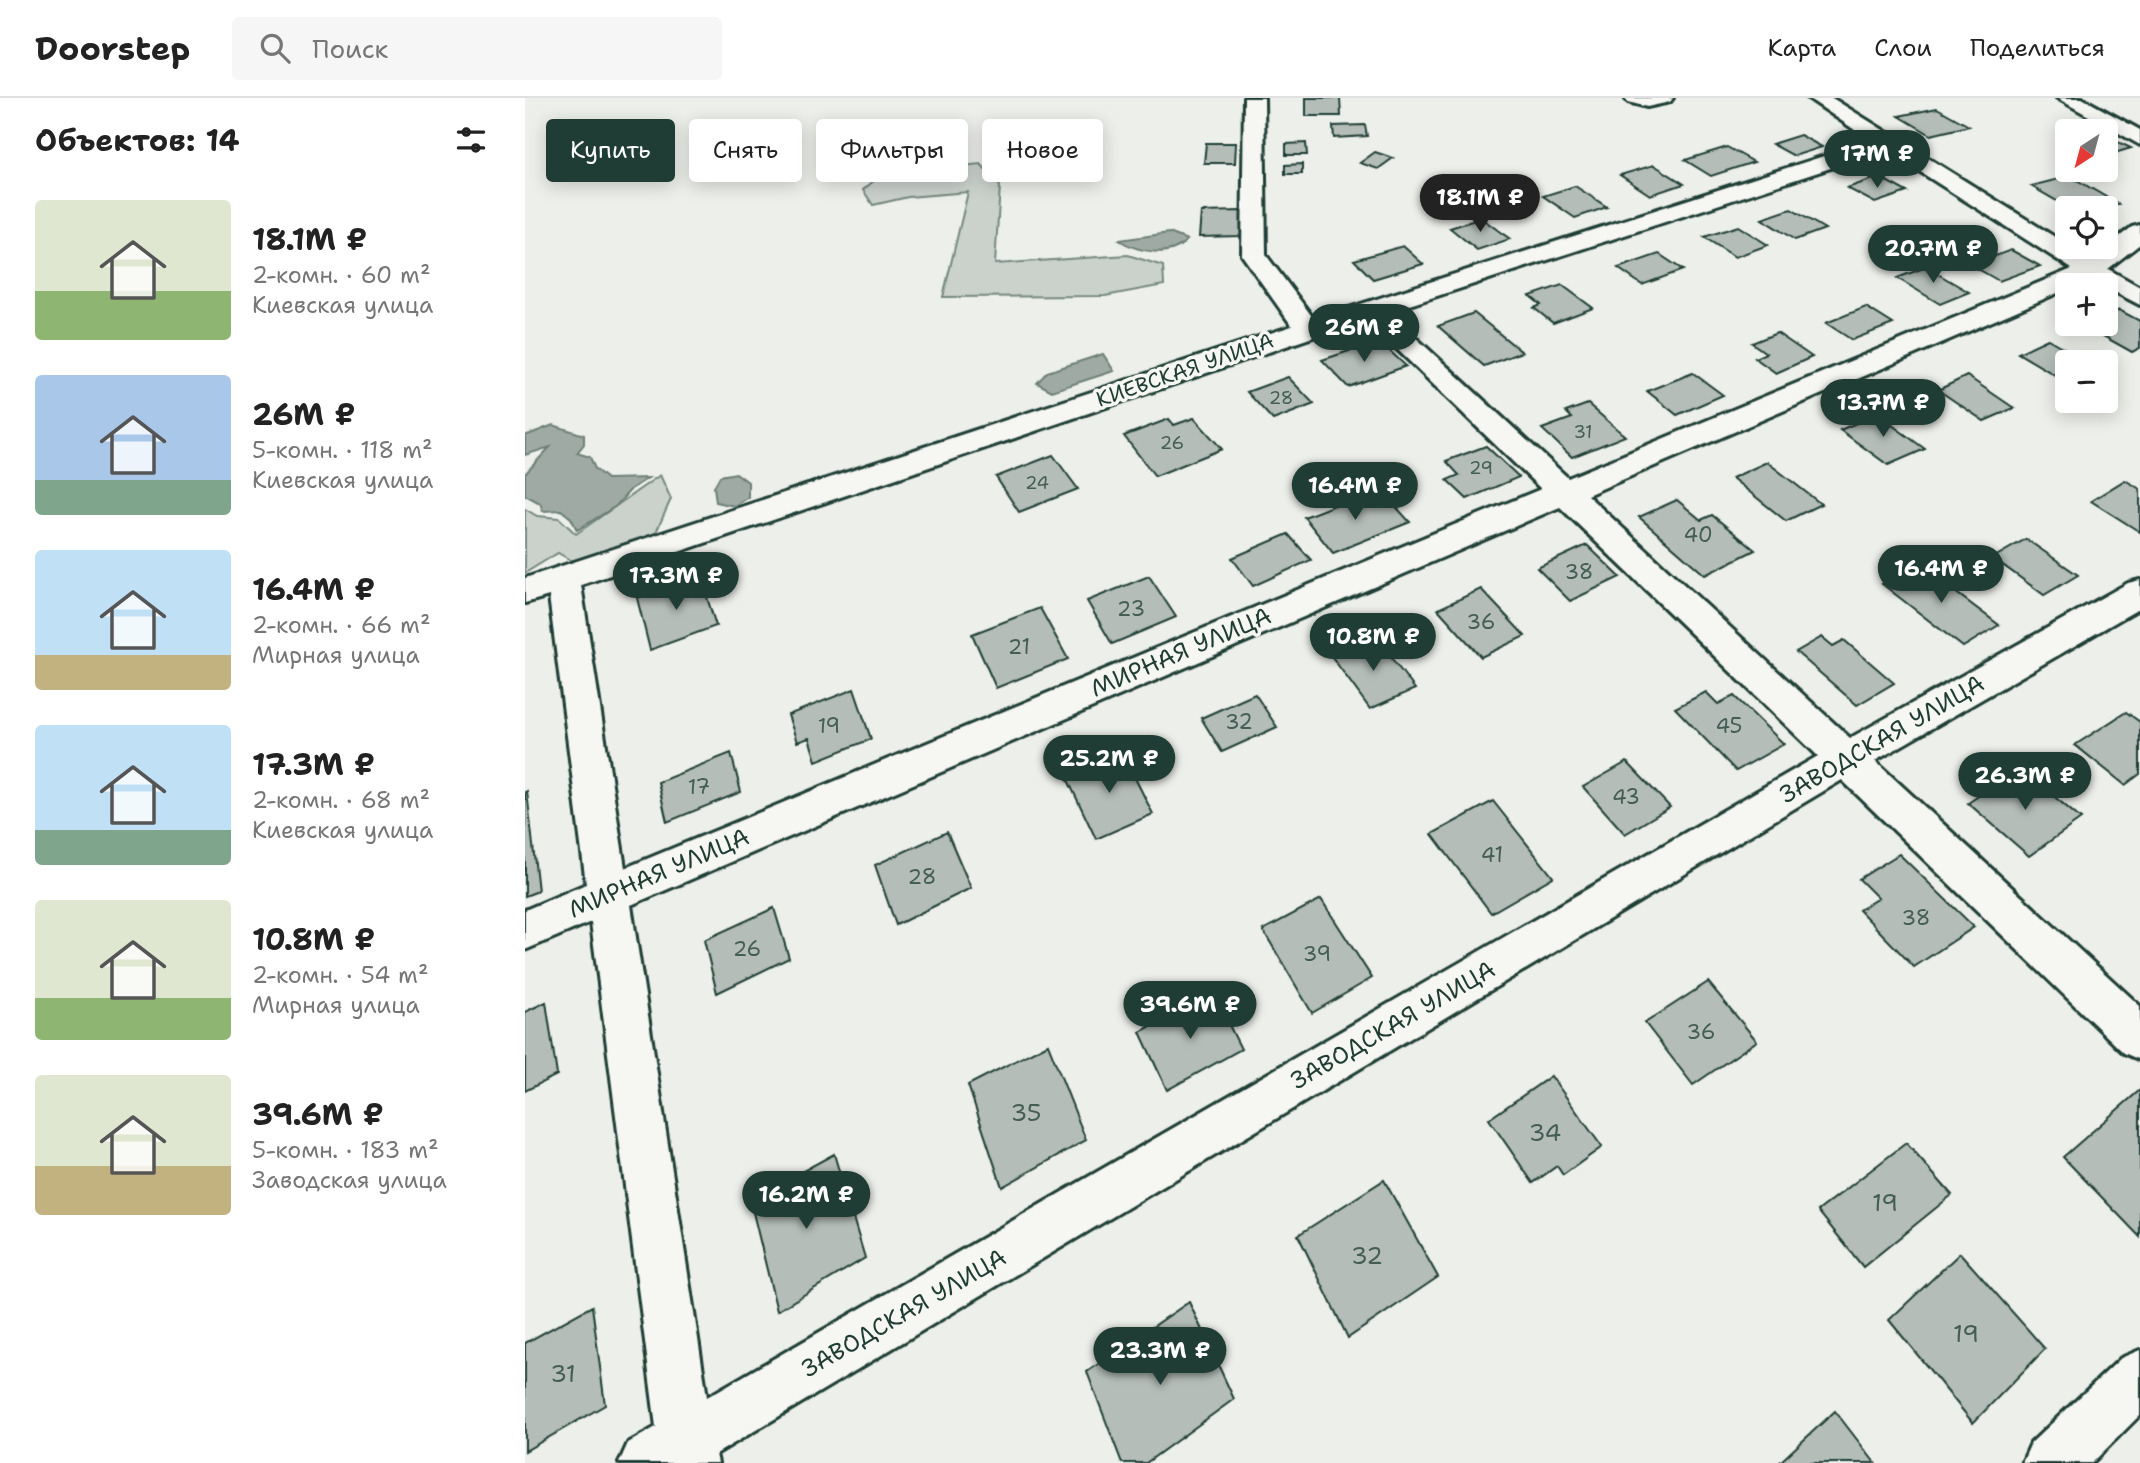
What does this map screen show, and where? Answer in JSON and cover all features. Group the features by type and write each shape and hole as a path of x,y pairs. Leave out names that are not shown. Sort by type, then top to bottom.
{"street":[{"path":"1254,98 1254,255 1308,329"},
{"path":"1635,98 1647,101 1663,98"},
{"path":"1818,98 2091,270 2140,297"},
{"path":"2067,98 2140,139"},
{"name":"КИЕВСКАЯ УЛИЦА","path":"544,585 1308,329 1887,143"},
{"name":"МИРНАЯ УЛИЦА","path":"525,930 2091,270 2140,232"},
{"path":"1370,309 2140,1037"},
{"path":"544,585 608,894 687,1452"},
{"name":"ЗАВОДСКАЯ УЛИЦА","path":"648,1463 687,1452 1846,759 2140,592"},
{"path":"2051,1463 2140,1377"}],"shaded area":[{"path":"981,164 982,182 997,182 1000,186 995,264 1128,255 1163,266 1164,285 1105,296 943,297 968,192 908,197 873,205 863,190 872,182 968,182 968,165"},
{"path":"1169,233 1187,240 1172,250 1154,252 1135,248 1119,240"},
{"path":"1103,354 1114,371 1052,391 1037,383 1047,372"},
{"path":"553,425 584,435 584,444 577,453 590,457 595,469 607,479 648,478 631,489 616,506 577,530 571,518 561,510 543,511 540,503 525,495 525,474 550,447 525,455 525,436"},
{"path":"736,473 748,482 748,497 734,506 716,502 714,487 720,476"},
{"path":"660,475 671,499 654,537 579,565 558,553 525,573 525,509 537,516 559,518 576,534"}],"building":[{"path":"1306,98 1340,98 1341,116 1306,116"},
{"path":"1937,108 1969,126 1931,135 1899,116"},
{"path":"1365,125 1367,136 1334,138 1333,126"},
{"path":"1800,135 1822,147 1794,156 1772,144"},
{"path":"2118,142 2131,148 2118,152"},
{"path":"1206,143 1236,143 1235,163 1204,163"},
{"path":"1306,143 1307,155 1286,155 1286,144"},
{"path":"1727,147 1754,162 1711,176 1685,160"},
{"path":"1375,152 1393,158 1378,169 1360,163"},
{"path":"1302,164 1302,174 1285,174 1285,165"},
{"path":"1654,165 1684,184 1650,195 1620,175"},
{"path":"1879,177 1907,192 1875,203 1847,188"},
{"path":"2055,180 2055,182 2080,182 2104,196 2055,196 2055,200 2031,186"},
{"path":"1575,186 1607,207 1575,218 1543,196"},
{"path":"1791,209 1825,229 1795,240 1762,219"},
{"path":"1241,211 1241,236 1199,237 1201,212"},
{"path":"1481,218 1510,239 1477,250 1450,228"},
{"path":"1738,226 1768,245 1735,257 1704,237"},
{"path":"1403,246 1423,264 1373,279 1354,260"},
{"path":"2011,250 2040,266 1999,281 1971,265"},
{"path":"1659,254 1683,270 1642,285 1618,268"},
{"path":"1926,267 1969,292 1940,304 1897,278"},
{"path":"1562,285 1593,308 1553,323 1534,308 1541,305 1530,296"},
{"path":"1866,307 1893,324 1852,340 1826,323"},
{"path":"2118,310 2140,321 2140,348 2132,352 2103,336 2118,336"},
{"path":"1474,313 1522,352 1484,366 1438,326"},
{"path":"1777,333 1812,357 1776,373 1755,358 1766,353 1752,343"},
{"path":"2048,339 2067,350 2055,350 2055,375 2018,353"},
{"path":"1379,341 1406,366 1348,387 1322,360"},
{"path":"1693,373 1723,395 1677,415 1647,391"},
{"path":"1967,376 2014,408 1984,421 1938,390"},
{"path":"1288,377 1314,404 1273,420 1247,392"},
{"path":"1588,404 1625,436 1572,457 1542,429 1572,418 1566,412"},
{"path":"1877,414 1925,449 1888,465 1840,430"},
{"path":"1194,418 1222,449 1155,476 1124,436 1169,419 1174,425"},
{"path":"1486,446 1519,477 1467,499 1447,480 1459,475 1446,461"},
{"path":"1053,455 1078,489 1019,512 996,477"},
{"path":"1767,462 1821,504 1786,521 1732,478"},
{"path":"2125,480 2140,489 2140,532 2091,501"},
{"path":"1387,497 1410,522 1333,553 1304,517 1353,498 1361,507"},
{"path":"1677,500 1701,520 1712,515 1755,550 1705,575 1639,517"},
{"path":"1288,534 1311,560 1253,586 1232,558"},
{"path":"2026,539 2078,575 2044,595 1993,558"},
{"path":"1587,545 1620,577 1570,601 1537,568"},
{"path":"1918,564 1999,625 1963,647 1882,584"},
{"path":"700,575 716,626 650,650 637,598"},
{"path":"1149,576 1176,617 1112,644 1087,601"},
{"path":"1481,589 1525,636 1481,657 1438,609"},
{"path":"1040,608 1068,659 996,688 972,634"},
{"path":"1822,637 1833,646 1844,640 1894,683 1857,705 1796,652"},
{"path":"1376,638 1415,689 1370,709 1332,657"},
{"path":"854,689 871,739 816,761 809,738 797,742 788,715"},
{"path":"1706,692 1718,704 1734,696 1784,744 1736,771 1675,708"},
{"path":"1255,694 1277,727 1222,752 1201,718"},
{"path":"2126,712 2140,722 2140,774 2125,785 2075,745"},
{"path":"1122,752 1153,814 1096,839 1066,776"},
{"path":"731,753 741,792 667,822 658,782"},
{"path":"1627,762 1670,807 1625,834 1583,787"},
{"path":"2020,768 2081,819 2029,856 1968,803"},
{"path":"527,791 538,891 525,896 525,792"},
{"path":"1493,801 1553,877 1491,913 1432,834"},
{"path":"947,832 971,888 896,925 875,865"},
{"path":"1899,854 1974,927 1914,967 1859,910 1878,898 1859,879"},
{"path":"1321,899 1372,978 1312,1013 1263,930"},
{"path":"774,908 789,958 717,993 704,940"},
{"path":"1708,982 1757,1041 1693,1085 1645,1023"},
{"path":"1213,993 1241,1049 1167,1090 1140,1032"},
{"path":"546,1002 557,1075 525,1091 525,1012"},
{"path":"1048,1044 1086,1140 1002,1187 968,1085"},
{"path":"1551,1076 1602,1147 1563,1175 1557,1166 1533,1183 1489,1119"},
{"path":"2140,1090 2140,1237 2063,1157"},
{"path":"1906,1143 1952,1195 1863,1267 1818,1211"},
{"path":"834,1154 865,1258 777,1311 750,1200"},
{"path":"1384,1180 1438,1277 1348,1338 1298,1235"},
{"path":"1960,1253 2045,1349 1973,1423 1889,1320"},
{"path":"1189,1302 1234,1399 1146,1463 1122,1463 1087,1372"},
{"path":"592,1306 605,1405 525,1451 525,1343"},
{"path":"1835,1411 1875,1463 1779,1463"}]}
